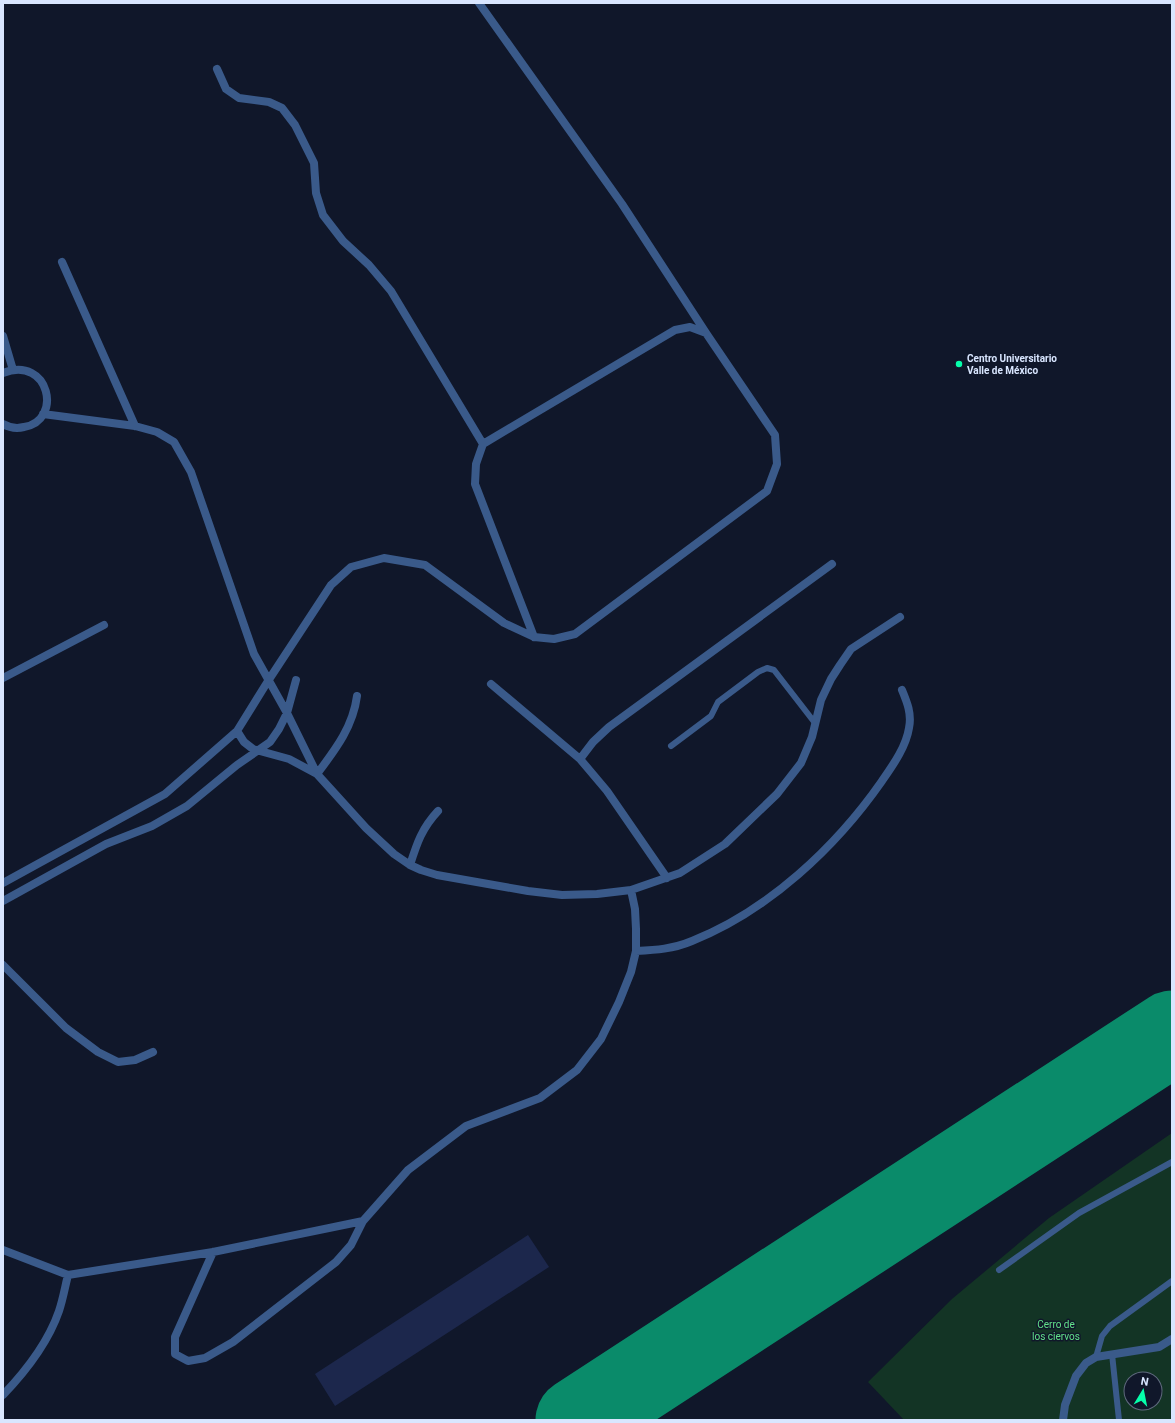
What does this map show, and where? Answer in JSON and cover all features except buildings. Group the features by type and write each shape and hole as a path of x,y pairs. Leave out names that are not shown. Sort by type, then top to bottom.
{"street":[{"path":"3,882 165,794 237,731 331,585 351,567 384,558 425,565 504,623 534,637 554,639 575,634 767,491 777,464 775,435 706,333 622,204 479,3"},
{"path":"218,70 226,89 239,98 269,102 282,108 295,125 314,163 316,193 323,215 343,241 369,265 391,291 483,444"},
{"path":"62,262 135,426"},
{"path":"534,637 475,484 476,464 483,444 675,330 690,327 706,333"},
{"path":"3,336 13,370"},
{"path":"3,373 13,370 22,370 32,373 45,387 47,396 47,406 43,414 36,422 27,427 17,428 3,424"},
{"path":"43,414 135,426 157,432 174,442 191,472 254,654 287,713 316,774 366,828 394,854 410,865 437,875 528,891 562,895 597,894 631,890 680,873 726,844 777,794 801,764 812,736 821,700 831,679 851,649 900,617"},
{"path":"580,759 593,742 609,727 832,564"},
{"path":"3,678 104,625"},
{"path":"3,901 106,844 152,826 187,806 270,742 280,729 287,713 296,680"},
{"path":"491,684 580,759 611,796 667,878"},
{"path":"636,951 661,950 692,942 726,926 769,898 798,874 837,836 868,800 894,764 905,741 909,728 910,714 902,690"},
{"path":"316,774 338,746 351,722 357,696"},
{"path":"237,731 244,742 257,751 288,759 316,774"},
{"path":"410,865 420,836 428,822 438,811"},
{"path":"213,1252 175,1337 175,1354 188,1361 205,1358 233,1342 336,1262 352,1245 363,1221 408,1170 466,1126 540,1098 577,1070 601,1039 619,1002 631,972 636,951 635,910 631,890"},
{"path":"3,965 66,1028 98,1052 118,1062 135,1060 152,1052"},
{"path":"3,1250 68,1275 213,1252 363,1221"},
{"path":"3,1395 16,1381 41,1348 59,1312 68,1275"},
{"path":"1063,1420 1065,1405 1076,1376 1086,1363 1096,1357 1159,1347 1172,1339"}],"lane":[{"path":"671,746 711,716 718,702 758,672 767,668 774,670 815,723"},
{"path":"999,1270 1079,1213 1172,1162"},
{"path":"1096,1357 1102,1336 1110,1326 1172,1281"},
{"path":"1112,1354 1119,1420"}],"green space":[{"name":"Cerro de los ciervos","path":"1172,1133 1172,1420 904,1420 868,1382 952,1299 1049,1218"}],"runway":[{"path":"578,1420 1172,1033"}],"place":[{"name":"Centro Universitario Valle de México","path":"959,364"}]}
